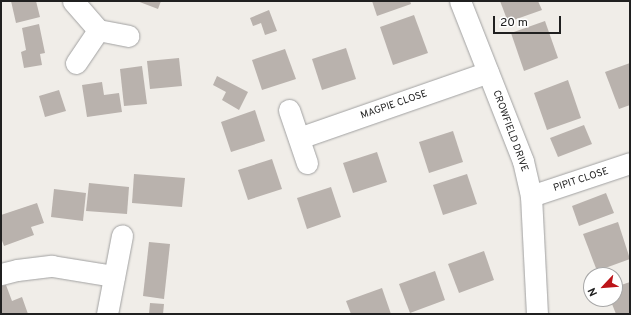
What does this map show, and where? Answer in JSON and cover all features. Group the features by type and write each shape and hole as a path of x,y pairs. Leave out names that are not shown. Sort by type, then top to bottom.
{"street":[{"path":"73,1 98,30 128,36"},
{"name":"CROWFIELD DRIVE","path":"460,1 524,161 531,196 537,314"},
{"path":"76,63 98,30"},
{"name":"MAGPIE CLOSE","path":"299,138 488,72"},
{"path":"289,110 307,163"},
{"name":"PIPIT CLOSE","path":"531,196 630,163"},
{"path":"107,314 122,235"},
{"path":"1,274 17,270 52,266 114,276"}],"building":[{"path":"11,1 36,1 40,17 16,23"},
{"path":"137,1 161,1 158,9"},
{"path":"372,1 410,1 411,4 377,16"},
{"path":"500,1 538,1 542,10 508,22"},
{"path":"269,10 277,31 265,35 261,23 253,26 250,18"},
{"path":"414,15 428,53 393,65 380,27"},
{"path":"545,21 558,58 524,71 511,33"},
{"path":"39,24 45,53 40,54 42,65 24,68 21,52 26,50 22,28"},
{"path":"346,48 356,79 322,90 312,59"},
{"path":"285,49 296,79 262,90 252,60"},
{"path":"179,58 182,86 150,89 147,61"},
{"path":"630,63 630,105 619,109 605,72"},
{"path":"142,66 147,104 124,106 120,69"},
{"path":"217,76 248,92 239,110 222,100 226,92 213,85"},
{"path":"568,80 581,118 547,130 534,93"},
{"path":"102,82 104,95 119,93 122,112 87,117 82,85"},
{"path":"59,90 66,111 45,117 39,96"},
{"path":"255,110 265,141 231,152 221,122"},
{"path":"584,125 592,144 558,157 550,138"},
{"path":"453,131 463,162 429,173 419,142"},
{"path":"377,152 387,182 353,193 343,163"},
{"path":"272,159 282,189 248,200 238,170"},
{"path":"134,174 185,178 182,207 132,203"},
{"path":"467,174 477,204 443,215 433,185"},
{"path":"89,183 129,187 127,214 86,211"},
{"path":"331,187 341,217 307,229 297,198"},
{"path":"54,189 86,193 83,221 51,217"},
{"path":"606,193 614,213 579,226 572,206"},
{"path":"37,203 44,223 31,227 34,235 4,246 1,238 1,215"},
{"path":"618,222 630,259 608,267 595,267 583,234"},
{"path":"149,242 170,244 164,299 143,296"},
{"path":"484,251 494,280 459,293 448,264"},
{"path":"435,271 445,300 410,313 399,284"},
{"path":"630,282 630,314 616,314 613,307 623,307 623,284"},
{"path":"6,285 12,301 22,297 28,314 1,314 1,286"},
{"path":"382,288 391,314 351,314 346,301"},
{"path":"150,303 164,304 163,314 149,314"}]}
